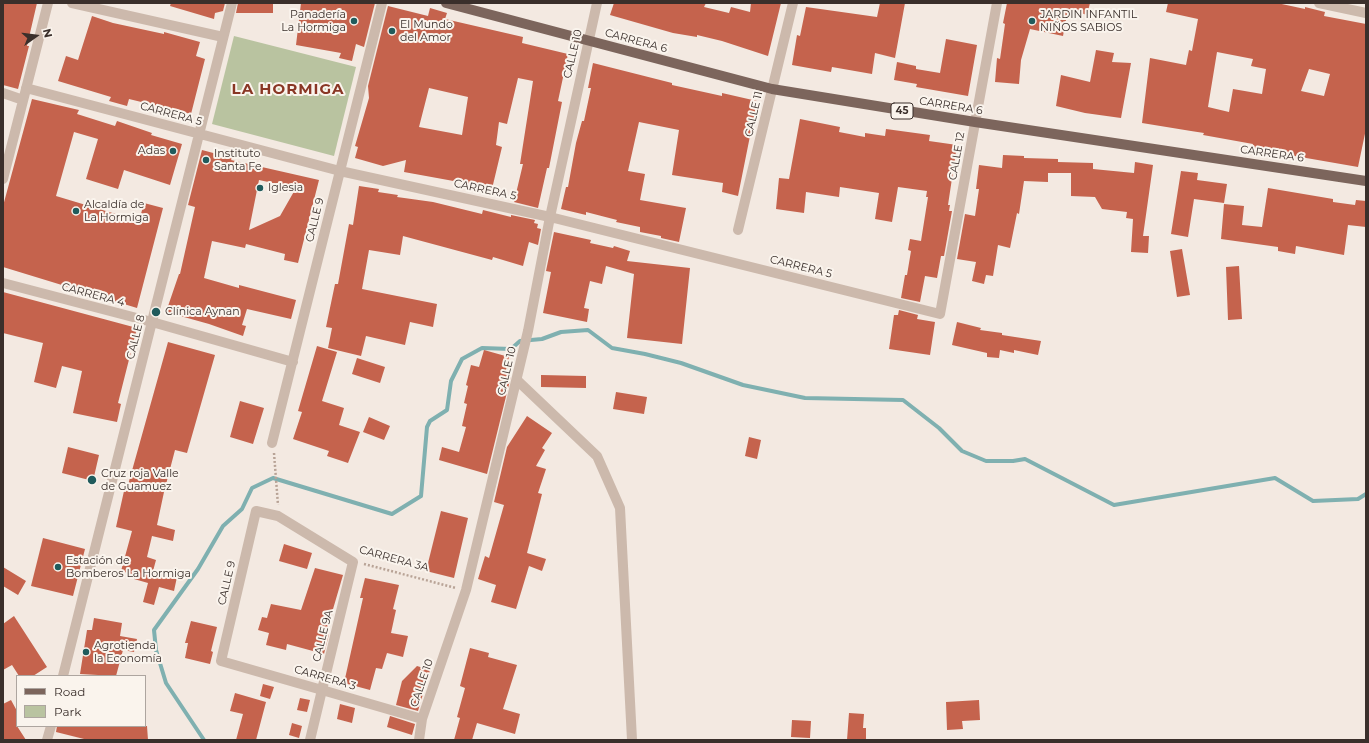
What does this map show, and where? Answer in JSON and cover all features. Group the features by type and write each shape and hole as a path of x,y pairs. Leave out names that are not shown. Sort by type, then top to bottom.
{"main road":[{"name":"CARRERA 6","path":"446,3 772,89 975,122 1366,180"}],"street":[{"path":"3,179 48,3"},
{"path":"72,3 223,37"},
{"name":"CALLE 8","path":"64,675 232,3"},
{"name":"CALLE 9","path":"272,443 382,3"},
{"name":"CALLE 10","path":"418,740 422,719 466,590 528,332 550,217 597,3"},
{"name":"CALLE 11","path":"738,230 793,3"},
{"name":"CALLE 12","path":"940,314 997,3"},
{"path":"1319,3 1366,13"},
{"name":"CARRERA 5","path":"26,88 340,171 550,217 940,314"},
{"path":"3,93 23,100"},
{"name":"CARRERA 4","path":"3,283 152,322 293,362"},
{"path":"517,380 598,456 620,508 632,740"},
{"name":"CALLE 9","path":"221,661 256,511"},
{"name":"CARRERA 3A","path":"256,511 278,516 353,562"},
{"name":"CALLE 9A","path":"310,740 353,562"},
{"name":"CARRERA 3","path":"221,661 422,719"},
{"path":"48,740 51,727"}],"path":[{"path":"272,443 278,516"},
{"name":"CARRERA 3A","path":"353,562 466,590"}],"green space":[{"path":"234,36 356,67 334,156 212,124"}],"building":[{"path":"3,3 37,3 27,46 29,46 18,89 3,85"},
{"path":"171,3 225,3 223,11 215,13 214,19 170,6"},
{"path":"238,3 273,3 273,13 236,13"},
{"path":"301,3 375,3 364,47 356,44 352,61 339,58 341,53 296,45"},
{"path":"614,3 706,3 704,7 729,13 731,7 750,12 751,3 781,3 768,56 722,41 697,35 697,37 673,33 610,15"},
{"path":"880,3 905,3 895,58 875,53 872,74 832,67 831,72 792,65 797,35 800,36 806,7 877,17"},
{"path":"1007,3 1090,3 1087,15 1068,9 1063,36 1030,29 1021,60 1019,84 995,82 997,58 1000,59 1005,24 1003,23"},
{"path":"1168,3 1277,3 1305,9 1305,7 1325,12 1324,16 1366,24 1366,129 1358,167 1266,151 1252,148 1253,144 1203,135 1204,133 1142,123 1150,58 1186,65 1189,50 1192,51 1198,19 1166,12","holes":["1217,52 1253,59 1251,66 1266,69 1262,94 1233,89 1229,112 1208,107","1309,69 1330,74 1324,96 1301,91"]},
{"path":"388,6 428,16 430,8 447,13 445,19 523,37 522,43 568,54 558,101 562,102 549,168 547,168 538,208 514,202 523,164 520,164 533,81 518,78 507,124 499,122 496,145 502,147 491,193 469,188 470,184 404,172 406,160 383,166 355,158 358,147 355,146 369,98 368,86","holes":["429,88 468,97 462,135 419,127"]},
{"path":"92,16 113,23 164,34 164,32 200,42 196,56 205,59 191,114 129,99 127,106 109,101 111,97 58,81 66,56 78,60"},
{"path":"946,39 977,45 968,96 916,87 917,84 894,80 897,62 916,66 916,69 940,73"},
{"path":"1096,50 1114,53 1112,62 1131,63 1121,118 1085,113 1056,106 1061,75 1090,82"},
{"path":"593,63 672,83 672,85 722,96 722,93 757,101 738,196 722,192 723,183 672,175 679,130 639,122 628,171 645,174 640,200 686,208 679,242 661,238 661,236 640,232 640,227 616,222 617,220 586,212 586,215 561,209 566,187 568,187 576,143 582,121 584,121 591,88 588,88"},
{"path":"32,99 79,110 77,114 115,126 117,121 152,133 151,135 182,144 170,185 124,170 118,189 86,179 98,139 74,132 56,196 139,221 144,203 163,208 137,308 3,267 3,206"},
{"path":"800,119 840,127 839,132 865,137 865,133 885,136 886,129 930,135 929,141 957,145 948,205 950,205 949,211 952,211 944,256 941,256 937,278 925,276 920,302 901,298 911,251 908,250 910,239 921,241 928,197 926,197 927,191 898,187 892,222 875,219 879,193 840,187 839,197 806,192 804,213 776,209 779,178 789,179"},
{"path":"202,150 232,158 231,160 319,180 298,263 284,260 285,254 246,244 245,248 212,241 204,278 239,288 239,285 296,300 291,319 247,309 242,325 246,326 243,336 209,324 166,312 180,274 195,207 188,205","holes":["259,180 296,188 280,216 249,230"]},
{"path":"1003,155 1024,156 1024,158 1058,159 1058,162 1093,163 1093,169 1134,173 1135,162 1153,165 1143,236 1149,236 1148,253 1131,252 1133,219 1126,218 1127,212 1102,209 1095,197 1071,196 1071,173 1048,173 1048,182 1024,181 1019,214 1017,213 1010,248 998,245 993,276 986,275 984,284 972,281 976,262 957,259 965,214 975,216 979,189 976,189 979,165 1002,168"},
{"path":"1181,171 1198,173 1197,180 1227,184 1224,203 1194,199 1188,237 1171,234"},
{"path":"359,186 379,189 378,192 398,195 397,197 433,202 482,214 483,210 511,217 511,215 535,220 534,223 538,224 537,228 541,229 538,245 529,242 523,266 493,257 492,260 403,236 400,255 369,250 362,289 437,304 433,327 410,322 405,345 366,336 361,356 328,348 332,328 326,327 335,284 338,284 349,224 353,225"},
{"path":"1268,188 1333,199 1333,202 1355,205 1356,200 1366,201 1366,227 1348,225 1344,255 1296,246 1295,254 1278,251 1278,247 1221,239 1224,204 1244,206 1242,225 1262,227"},
{"path":"554,232 591,240 590,243 613,248 614,246 630,251 627,261 690,268 682,344 627,338 634,274 606,266 602,284 590,281 584,308 589,309 587,322 543,313 551,272 546,271"},
{"path":"1182,249 1190,295 1177,297 1170,251"},
{"path":"1239,266 1242,319 1228,320 1226,267"},
{"path":"3,292 137,328 118,403 121,404 117,422 73,413 82,371 62,366 56,388 34,382 43,343 3,333"},
{"path":"899,310 918,315 917,319 935,322 930,355 889,349 894,315 898,315"},
{"path":"957,322 981,328 980,330 1002,333 1002,335 1041,341 1038,355 1014,350 1014,353 1000,350 999,358 987,357 987,353 952,345"},
{"path":"168,342 215,355 187,453 175,450 164,492 157,525 175,530 173,541 152,536 147,557 156,560 153,571 177,577 174,591 159,587 154,605 143,602 148,583 134,579 135,575 121,571 132,531 116,527 124,491 126,492"},
{"path":"317,346 337,352 322,401 344,408 339,425 360,432 348,463 327,456 329,451 293,439 302,412 298,411"},
{"path":"484,350 509,357 505,374 511,376 487,474 439,460 442,447 459,452 466,427 462,426 467,404 464,403 468,386 466,385 471,365 479,367"},
{"path":"357,358 385,367 380,383 352,374"},
{"path":"541,375 586,376 586,388 541,387"},
{"path":"616,392 647,397 644,414 613,409"},
{"path":"240,401 264,408 253,444 230,437"},
{"path":"527,416 552,433 542,448 545,450 536,466 546,469 538,493 542,494 527,553 546,559 542,571 529,566 516,609 491,602 496,585 478,579 485,556 489,558 504,505 494,502 507,447"},
{"path":"369,417 390,426 384,440 363,432"},
{"path":"749,437 761,440 757,459 745,456"},
{"path":"68,447 99,455 93,481 62,473"},
{"path":"441,511 468,518 454,578 426,571"},
{"name":"Estación de Bomberos La Hormiga","path":"43,538 85,549 73,596 31,586"},
{"path":"284,544 312,553 307,569 279,561"},
{"path":"3,567 26,581 18,595 3,586"},
{"path":"315,568 343,575 326,633 329,634 324,654 287,644 286,650 266,645 269,633 258,630 262,617 267,618 271,604 301,610"},
{"path":"365,578 399,585 393,609 396,610 391,633 408,636 403,657 387,653 382,669 376,668 370,690 344,683 363,598 360,598"},
{"path":"14,616 47,667 35,675 18,675 12,665 3,670 3,624"},
{"path":"94,618 122,623 120,636 137,639 134,652 123,650 116,675 80,674 87,630 92,630"},
{"path":"191,621 217,627 211,651 213,652 210,664 185,658 188,643 185,643"},
{"path":"470,648 489,653 488,657 517,665 503,709 520,714 515,734 477,723 472,740 454,740 460,718 457,717 465,688 460,686"},
{"path":"417,666 430,670 418,711 396,705 402,681"},
{"path":"263,684 274,687 270,699 260,696"},
{"path":"235,693 266,702 256,740 236,740 243,714 230,711"},
{"path":"300,698 310,700 307,712 297,710"},
{"path":"11,700 16,709 16,727 18,727 26,740 3,740 3,704"},
{"path":"979,700 980,720 962,721 963,729 947,730 946,702"},
{"path":"340,704 355,708 352,723 337,719"},
{"path":"849,713 864,714 863,728 866,728 866,740 847,740"},
{"path":"390,716 415,724 412,735 387,727"},
{"path":"792,720 811,721 810,738 791,737"},
{"path":"292,723 302,726 299,738 289,735"},
{"path":"147,726 148,740 88,740 56,732 57,727"}],"waterway":[{"path":"204,740 166,683 156,650 154,630 198,569 223,526 242,509 252,488 273,478 392,514 421,496 427,427 430,421 447,410 451,381 462,359 482,348 511,349 520,341 542,339 561,332 588,330 612,348 681,363 743,385 805,398 903,400 939,428 962,451 986,461 1013,461 1025,459 1114,505 1275,478 1313,501 1358,499 1366,494"}],"place":[{"name":"Panadería La Hormiga","path":"354,21"},
{"name":"JARDIN INFANTIL NIÑOS SABIOS","path":"1032,21"},
{"name":"El Mundo del Amor","path":"392,31"},
{"name":"Adas","path":"173,151"},
{"name":"Instituto Santa Fe","path":"206,160"},
{"name":"Iglesia","path":"260,188"},
{"name":"Alcaldía de La Hormiga","path":"76,211"},
{"name":"Clínica Aynan","path":"156,312"},
{"name":"Cruz roja Valle de Guamuez","path":"92,480"},
{"name":"Estación de Bomberos La Hormiga","path":"58,567"},
{"name":"Agrotienda la Economía","path":"86,652"}],"district":[{"name":"LA HORMIGA","path":"288,90"}]}
